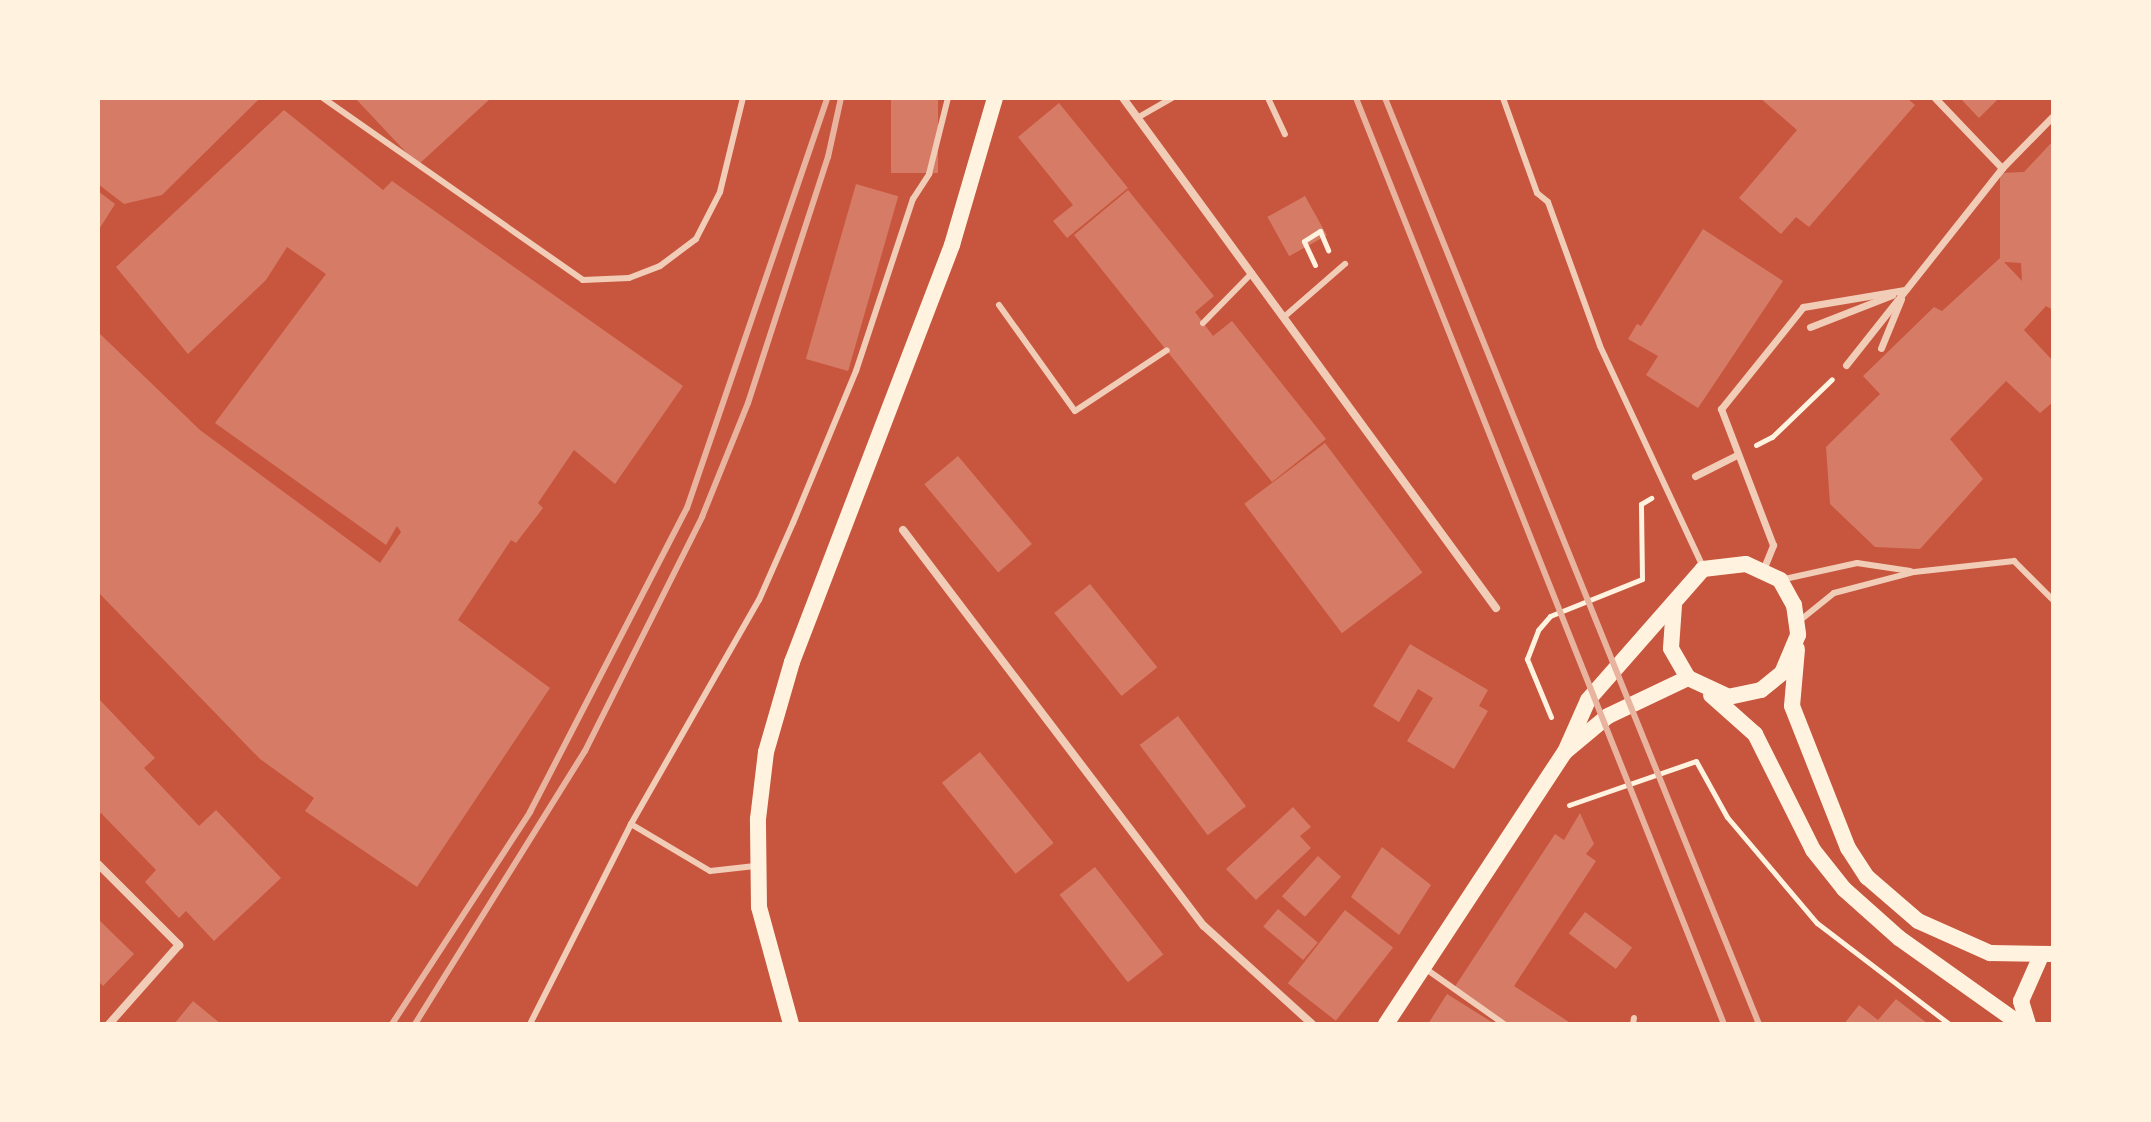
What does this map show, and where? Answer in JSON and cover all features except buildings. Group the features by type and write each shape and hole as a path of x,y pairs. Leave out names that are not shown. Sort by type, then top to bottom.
{"main road":[{"path":"791,1024 759,907 758,819 766,752 792,662 952,245 995,98"},
{"path":"1386,1024 1565,752 1588,700 1643,642 1703,569 1746,564 1780,580 1798,629 1792,706 1848,848 1867,877 1918,921 1990,953 2046,956 2021,1001 2028,1024"},
{"path":"1674,605 1671,648 1688,678 1755,734 1813,850 1844,889 1982,1002 2020,1024"},
{"path":"1704,689 1729,697 1761,690 1782,673 1798,629"},
{"path":"1565,752 1608,716 1688,678"}],"street":[{"path":"1123,98 1496,608"},
{"path":"1935,98 2002,168"},
{"path":"1846,365 2002,168 2053,116"},
{"path":"1810,327 1905,290"},
{"path":"1881,348 1905,290"},
{"path":"1763,570 1773,545 1721,409 1803,307 1905,290"},
{"path":"1695,476 1737,455"},
{"path":"903,530 1204,926 1312,1024"},
{"path":"98,864 179,945 109,1024"}],"lane":[{"path":"323,98 583,280 640,274 660,266 696,239 720,192 743,98"},
{"path":"530,1024 631,824 759,600 856,371 913,199 929,174 948,98"},
{"path":"1137,118 1172,98"},
{"path":"1268,98 1285,134"},
{"path":"1503,98 1537,193 1548,202 1600,346 1703,569"},
{"path":"1284,317 1345,264"},
{"path":"1203,323 1252,273"},
{"path":"999,305 1075,411 1167,350"},
{"path":"1798,629 1834,593 1914,572 2014,561 2053,600"},
{"path":"1780,580 1857,563 1914,572"},
{"path":"631,824 710,871 758,865"},
{"path":"1423,967 1504,1024"}],"path":[{"path":"1317,241 1320,231"},
{"path":"1308,249 1304,241 1320,231"},
{"path":"1320,231 1328,250"},
{"path":"1737,455 1772,437 1846,365"},
{"path":"1565,752 1527,659 1550,616 1642,579 1641,504"},
{"path":"1569,805 1696,761 1727,817 1817,923 1949,1024"}],"railway":[{"path":"392,1024 530,812 687,508 827,98"},
{"path":"415,1024 585,751 702,517 748,403 828,157 841,98"},
{"path":"1356,98 1724,1024"},
{"path":"1385,98 1759,1024"}]}
